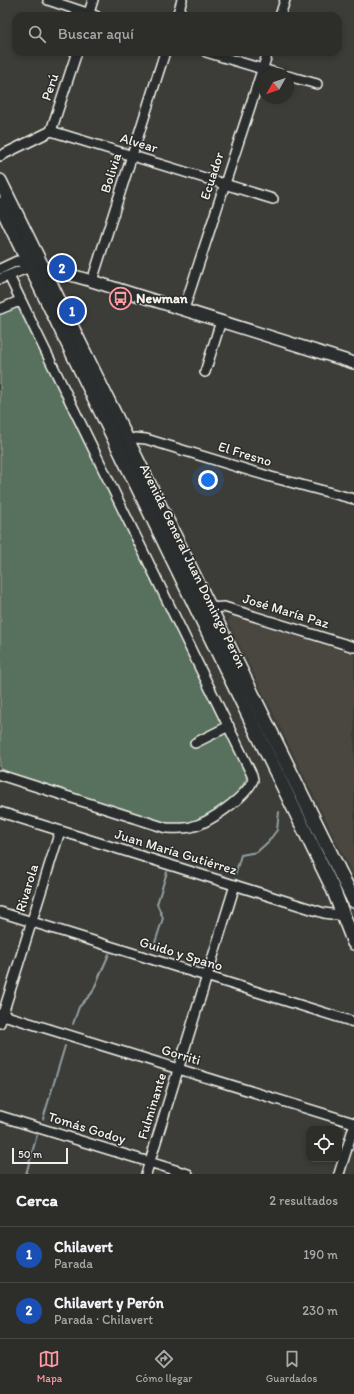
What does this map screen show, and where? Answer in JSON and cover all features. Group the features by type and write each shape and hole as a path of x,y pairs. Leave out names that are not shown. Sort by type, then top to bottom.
{"main road":[{"name":"Avenida General Juan Domingo Perón","path":"0,182 29,263 127,440 354,901"},
{"name":"Avenida General Juan Domingo Perón","path":"0,204 333,889 345,916 354,943"}],"street":[{"path":"48,0 82,12"},
{"path":"92,12 94,0"},
{"path":"178,12 182,0"},
{"path":"281,12 285,0"},
{"name":"Perú","path":"51,131 75,56"},
{"name":"Bolivia","path":"92,281 164,56"},
{"path":"219,56 259,68"},
{"name":"Ecuador","path":"262,68 267,56"},
{"path":"294,78 317,84"},
{"name":"Ecuador","path":"184,309 258,81"},
{"path":"0,156 51,131"},
{"name":"Alvear","path":"51,131 273,199"},
{"path":"0,260 29,263 92,281 354,363"},
{"path":"0,268 29,263"},
{"path":"0,279 25,269 29,263"},
{"path":"0,776 166,828 192,827 207,821 247,789 253,780 229,726 9,276"},
{"path":"0,309 11,304 22,303"},
{"path":"205,372 221,321"},
{"name":"El Fresno","path":"127,440 135,438 146,439 271,477 354,499"},
{"name":"José María Paz","path":"210,608 224,607 354,647"},
{"path":"195,743 229,726"},
{"name":"Juan María Gutiérrez","path":"0,812 324,913 345,916"},
{"name":"Rivarola","path":"1,1017 60,831"},
{"name":"Fulminante","path":"146,1174 235,885"},
{"name":"Guido y Spano","path":"0,912 354,1022"},
{"name":"Gorriti","path":"1,1017 354,1123"},
{"name":"Tomás Godoy","path":"0,1116 188,1174"},
{"path":"339,1174 354,1126"}],"shaded area":[{"path":"234,616 354,654 354,877 228,622 230,617"}],"green space":[{"path":"17,306 20,307 247,773 241,787 229,801 214,813 195,822 182,825 163,825 0,772 0,312"}],"waterway":[{"path":"235,875 241,855 257,852 268,842 277,830 279,812"},
{"path":"153,949 163,918 157,904 167,872"},
{"path":"73,1024 79,1007 92,993 109,954"},
{"path":"43,1119 65,1046"},
{"path":"26,1174 37,1135"}],"place":[{"name":"Chilavert y Perón","path":"62,268"},
{"name":"Newman","path":"120,298"},
{"name":"Chilavert","path":"72,311"}]}
